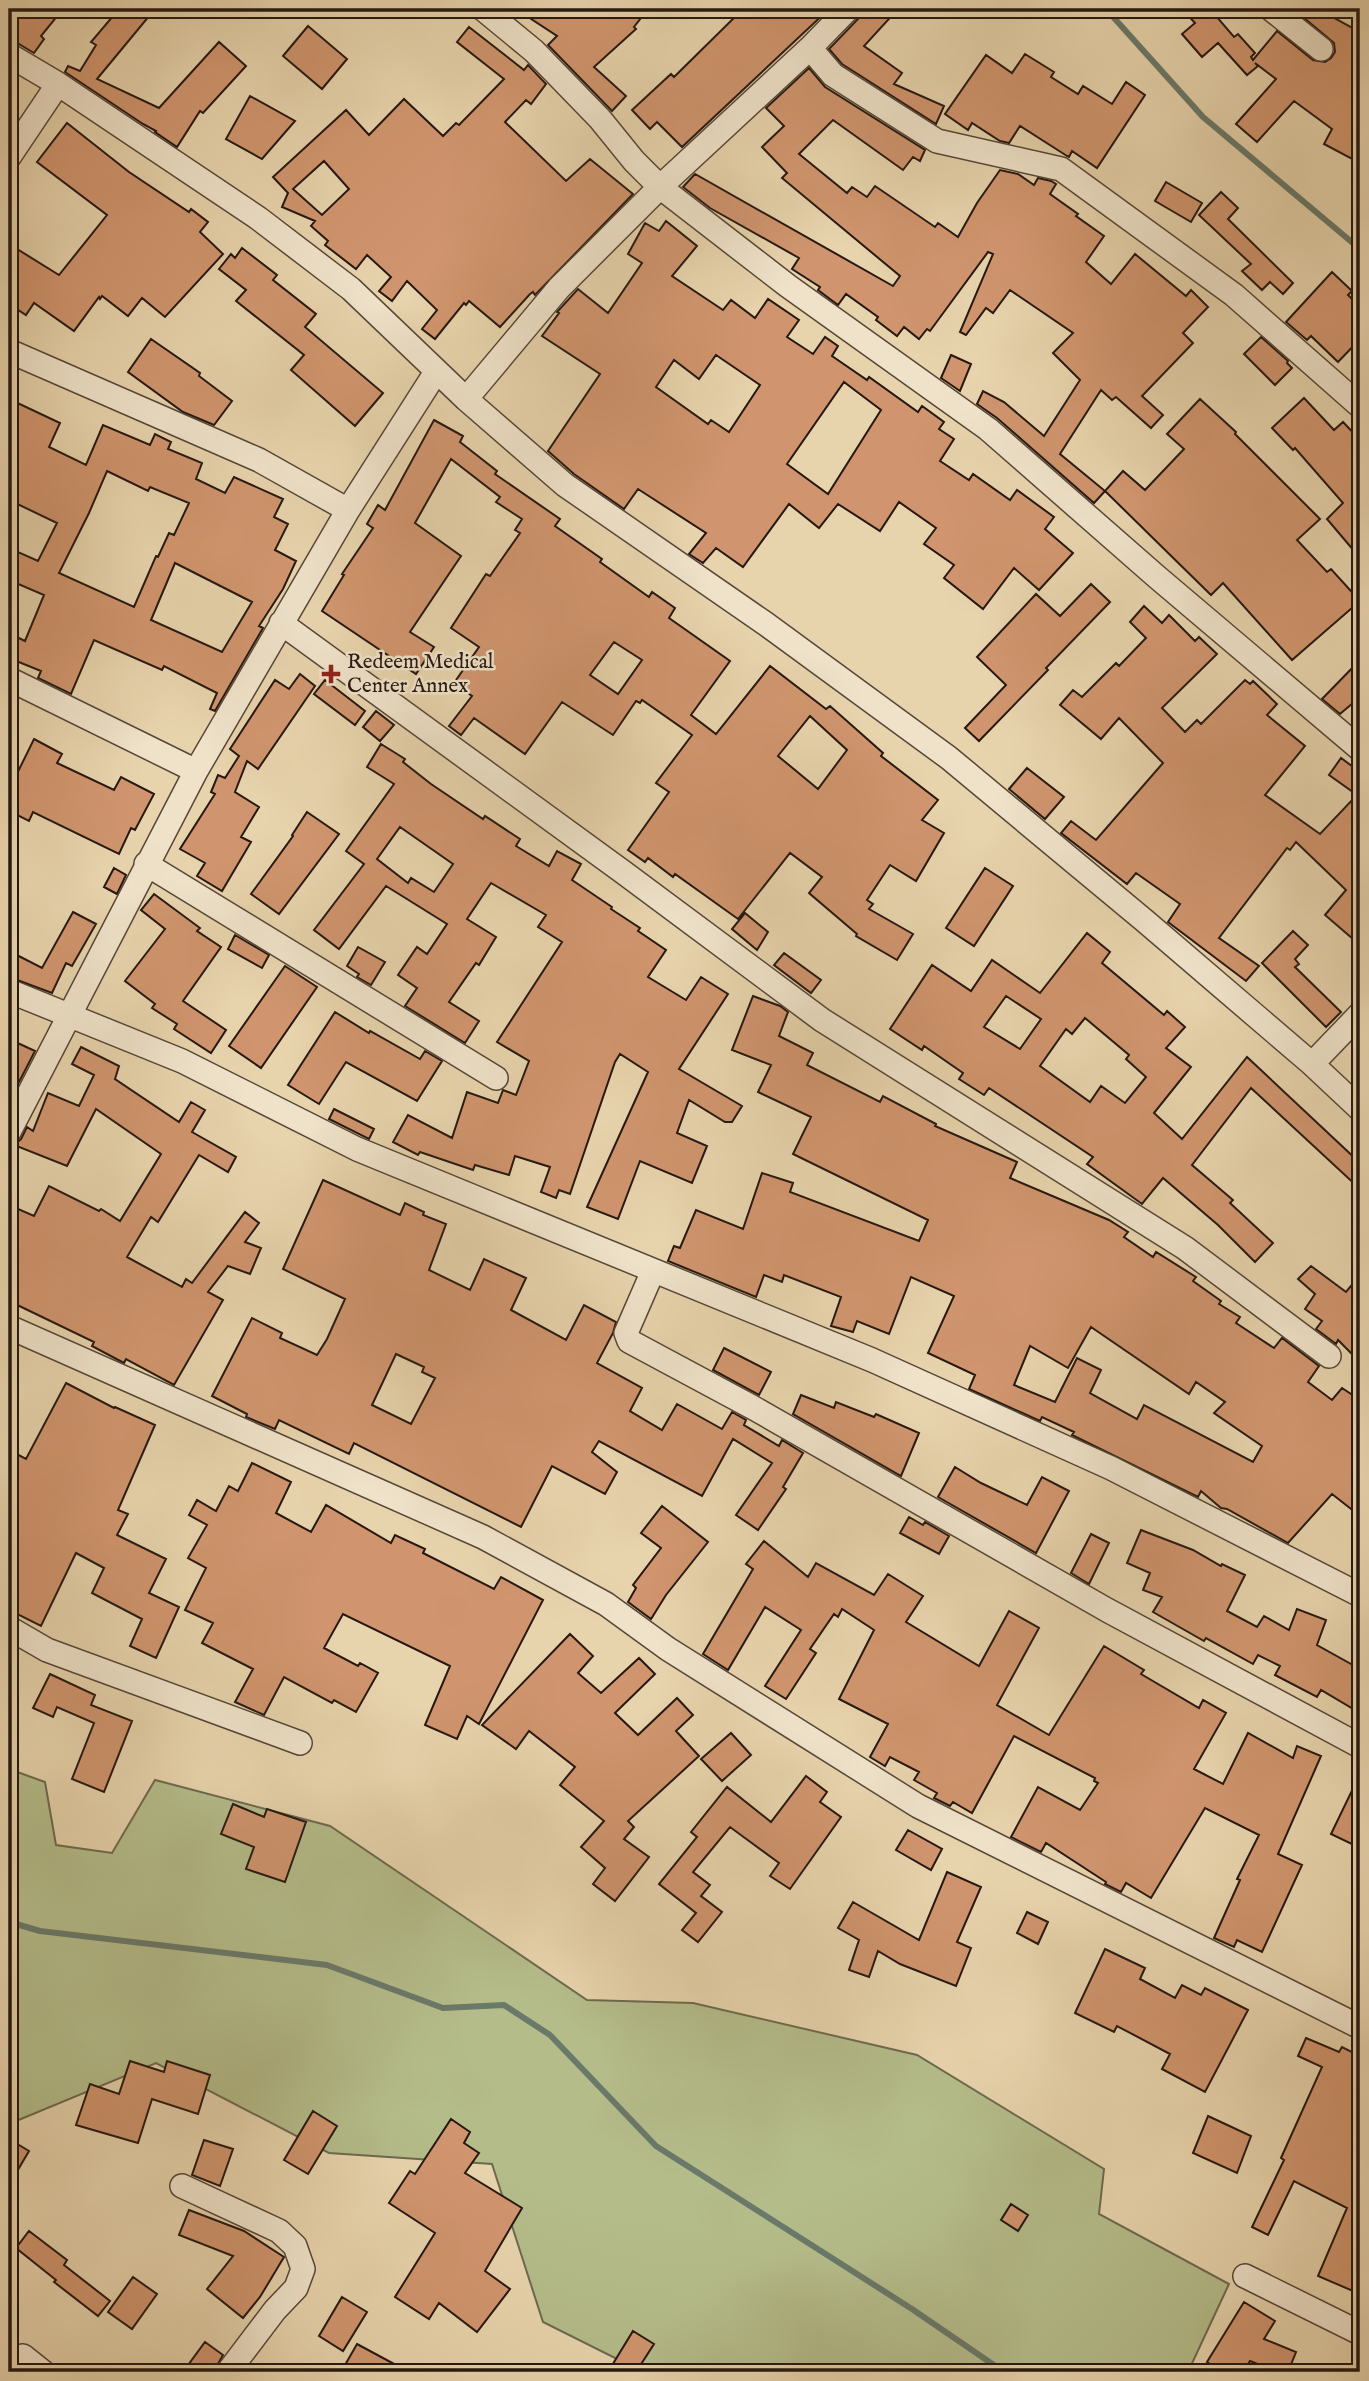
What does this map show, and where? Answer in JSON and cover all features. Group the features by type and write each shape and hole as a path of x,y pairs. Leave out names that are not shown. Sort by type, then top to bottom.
{"street":[{"path":"483,9 534,51 600,119 634,161 660,187 788,286 988,429 1167,586 1360,749"},
{"path":"466,399 559,288 660,187 810,48 848,9"},
{"path":"1271,9 1321,49"},
{"path":"810,48 833,75 937,141 1061,169 1234,295 1360,406"},
{"path":"9,55 58,84 279,234 351,289 436,372 565,485 766,624 949,758 1145,921 1312,1064 1360,1109"},
{"path":"9,157 58,84"},
{"path":"9,351 259,460 348,510"},
{"path":"9,1132 196,771 348,510 436,372"},
{"path":"281,623 822,1020 1185,1248 1329,1356"},
{"path":"9,679 196,771"},
{"path":"146,864 496,1078"},
{"path":"9,991 182,1061 358,1149 872,1360 1111,1468 1360,1595"},
{"path":"1312,1064 1360,1014"},
{"path":"653,1271 626,1333 629,1341 752,1407 1107,1610 1360,1746"},
{"path":"9,1327 482,1537 606,1604 668,1649 918,1806 1360,2027"},
{"path":"9,1628 47,1650 300,1743"},
{"path":"182,2186 279,2231 295,2246 303,2269 296,2288 275,2310 228,2372"},
{"path":"1245,2276 1360,2333"},
{"path":"23,2357 43,2372"}],"green space":[{"path":"9,1769 45,1782 56,1845 112,1853 155,1780 330,1826 587,2000 693,2003 917,2055 1104,2169 1099,2214 1229,2284 1188,2372 643,2372 543,2322 492,2164 329,2153 156,2063 9,2124"}],"building":[{"path":"16,9 63,9 41,36 44,39 34,53 9,38 9,19"},
{"path":"119,9 155,9 97,79 159,108 219,42 246,66 203,113 200,111 177,147 65,72 68,66 80,71 96,45 91,42"},
{"path":"516,9 648,9 634,27 636,29 594,67 626,96 612,111 548,45 557,36"},
{"path":"743,9 829,9 682,147 657,122 650,129 632,110 671,74 674,77"},
{"path":"862,9 898,9 864,46 902,73 894,84 944,106 936,124 842,64 829,49 858,19"},
{"path":"1182,9 1210,9 1234,37 1238,34 1255,53 1251,57 1253,60 1277,31 1313,60 1325,62 1331,58 1335,52 1334,43 1297,12 1299,9 1318,9 1360,32 1360,148 1354,160 1324,144 1332,129 1294,101 1257,142 1236,124 1276,79 1255,63 1258,66 1247,75 1218,43 1202,57 1182,34 1195,23"},
{"path":"308,26 347,59 322,89 283,56"},
{"path":"469,27 524,70 528,65 546,84 531,104 526,100 505,122 566,181 590,159 633,194 535,295 533,292 530,294 500,327 469,301 466,305 464,303 435,339 422,329 437,310 407,281 392,301 379,291 391,277 367,255 356,269 325,245 328,241 311,226 315,221 282,207 288,193 273,177 346,110 369,135 404,99 443,136 456,123 459,125 504,79 457,42","holes":["324,161 349,189 322,215 293,189"]},
{"path":"1025,54 1054,72 1051,77 1078,94 1083,86 1112,104 1126,82 1145,95 1097,168 1072,151 1069,157 1067,156 1020,126 1009,143 1000,141 972,123 968,130 945,114 986,55 1012,73"},
{"path":"809,68 825,87 925,150 920,161 913,157 903,170 833,120 799,154 847,193 852,187 867,197 875,186 935,227 938,223 958,237 1000,170 1018,174 1034,185 1038,178 1051,181 1056,184 1050,194 1104,236 1086,262 1111,284 1135,254 1186,296 1191,290 1208,307 1183,333 1193,343 1142,396 1163,415 1151,428 1116,397 1112,400 1101,390 1060,454 1105,491 1094,503 997,418 977,404 983,391 1004,402 1044,436 1080,380 1053,353 1073,333 1010,290 993,313 986,308 966,335 960,332 993,254 988,252 930,331 927,329 919,339 904,327 897,336 876,320 878,317 846,294 838,305 818,290 820,287 792,269 799,258 710,208 683,187 695,174 893,286 900,276 782,178 787,173 762,147 784,126 766,108"},
{"path":"250,96 295,121 262,159 226,139"},
{"path":"67,123 129,172 208,222 200,232 223,254 165,317 142,298 128,316 102,296 74,331 34,303 26,315 9,304 9,244 59,275 107,215 37,162"},
{"path":"1166,182 1202,203 1191,222 1155,201"},
{"path":"1221,192 1238,208 1228,219 1293,283 1283,294 1270,282 1262,290 1242,271 1251,264 1199,215"},
{"path":"666,221 697,246 672,276 723,310 731,300 755,318 768,299 799,320 787,337 813,354 825,337 838,346 832,356 867,380 869,377 918,412 922,406 944,422 939,429 954,439 940,461 969,480 973,474 1010,500 1017,490 1054,517 1045,529 1073,553 1039,590 1014,568 983,609 944,578 954,565 924,544 936,528 899,502 880,531 838,504 819,528 789,504 743,567 716,548 703,563 689,554 706,533 638,489 624,509 574,474 548,451 600,374 542,336 559,313 557,312 578,289 608,313 642,263 628,254 645,223 659,231","holes":["716,355 760,385 729,432 711,420 708,424 656,387 674,360 699,379","844,382 881,410 828,494 787,464"]},
{"path":"242,248 277,275 273,280 316,314 305,327 383,393 355,426 291,370 304,355 236,301 246,290 219,269 231,254 235,258"},
{"path":"1332,272 1352,291 1348,295 1360,307 1360,339 1338,362 1311,336 1307,340 1286,322"},
{"path":"1261,337 1288,361 1292,368 1275,385 1244,354"},
{"path":"151,339 200,373 199,376 232,401 214,425 183,412 128,372"},
{"path":"951,355 971,364 960,391 941,378"},
{"path":"1304,398 1334,430 1343,422 1360,440 1360,558 1327,519 1343,503 1295,448 1293,450 1272,428"},
{"path":"9,399 60,423 49,447 86,465 103,425 150,445 155,434 171,442 168,449 202,463 196,479 225,493 234,477 283,499 274,517 288,524 275,550 296,561 283,589 259,626 263,628 215,711 210,709 217,693 164,666 162,670 94,640 71,694 38,678 41,671 9,658 9,633 25,641 44,595 9,580 9,548 38,561 57,523 9,500","holes":["107,471 148,491 150,487 189,503 174,535 169,533 158,557 156,556 134,607 59,573","175,563 252,602 222,652 151,620"]},
{"path":"1200,399 1236,432 1235,434 1320,519 1297,540 1327,572 1331,569 1360,601 1292,660 1223,583 1211,595 1105,491 1123,471 1145,490 1184,449 1167,434"},
{"path":"434,420 463,436 460,442 497,471 495,474 560,519 555,526 602,559 600,562 649,597 652,592 675,608 669,618 730,661 691,715 716,734 770,666 826,709 830,706 883,753 881,756 938,800 922,820 944,833 916,881 890,865 867,900 873,904 869,909 913,934 897,960 856,936 857,934 809,893 822,877 790,853 738,919 675,874 673,877 648,858 645,862 628,850 669,792 656,783 692,735 642,700 640,703 636,701 613,735 562,702 525,754 474,718 461,735 449,726 472,696 454,683 479,647 451,628 486,574 490,576 520,533 515,530 522,519 496,502 500,497 451,459 415,523 461,556 410,632 434,647 416,674 322,611 344,575 342,574 373,528 367,524 378,505 385,510","holes":["614,642 642,660 618,694 590,675","810,716 847,750 818,789 778,756"]},
{"path":"1091,584 1110,602 979,741 965,728 1006,685 977,657 1036,594 1060,616"},
{"path":"1144,606 1162,623 1169,615 1195,641 1199,637 1217,654 1162,708 1185,732 1197,720 1201,724 1245,680 1250,684 1253,681 1277,704 1267,715 1305,746 1265,795 1320,834 1357,795 1329,775 1341,758 1360,772 1360,945 1325,915 1346,890 1296,842 1290,850 1287,848 1219,938 1259,966 1246,981 1168,922 1180,904 1136,873 1127,884 1061,833 1071,821 1096,840 1163,763 1119,718 1101,739 1060,705 1073,690 1082,697 1116,663 1119,666 1146,638 1130,622"},
{"path":"1360,660 1360,697 1340,714 1322,699"},
{"path":"300,674 315,686 258,769 247,761 235,792 259,807 241,837 251,842 222,891 197,876 205,863 180,849 215,794 211,792 218,775 225,778 239,756 230,749 275,680 289,689"},
{"path":"325,680 365,711 355,725 314,694"},
{"path":"376,711 394,725 380,741 363,727"},
{"path":"34,739 62,754 57,763 114,790 121,777 154,794 135,830 131,828 119,854 33,812 29,821 9,811 9,790"},
{"path":"381,744 405,759 403,762 431,784 483,819 485,816 520,839 516,846 549,866 557,851 581,864 572,880 612,907 611,909 640,928 638,931 666,950 648,977 686,1000 701,977 728,994 679,1069 742,1106 732,1122 725,1122 689,1100 677,1133 707,1146 692,1183 640,1161 618,1219 587,1207 648,1072 620,1054 570,1194 559,1190 556,1198 541,1192 550,1167 515,1156 509,1175 475,1165 473,1170 420,1152 418,1155 393,1142 408,1115 452,1138 467,1092 498,1103 503,1090 516,1095 529,1061 497,1042 562,942 538,927 546,915 491,883 467,919 496,937 479,965 476,963 449,1002 479,1021 465,1043 405,1006 417,988 398,975 417,947 427,954 447,924 386,886 339,949 314,930 364,864 346,851 394,784 367,767","holes":["400,827 453,864 434,892 411,878 408,883 377,859"]},
{"path":"1027,768 1064,797 1045,819 1009,789"},
{"path":"307,812 339,834 279,914 251,894"},
{"path":"114,868 126,875 117,894 104,887"},
{"path":"985,868 1013,886 974,946 946,928"},
{"path":"154,894 200,928 197,931 221,947 183,1001 226,1030 211,1053 174,1029 177,1024 152,1008 155,1004 125,981 165,929 141,910"},
{"path":"73,912 96,924 72,966 66,963 52,993 9,977 9,951 42,968"},
{"path":"745,913 768,932 757,950 732,929"},
{"path":"1293,931 1308,945 1295,959 1299,964 1295,967 1341,1012 1326,1027 1262,963"},
{"path":"1087,933 1110,952 1102,963 1164,1015 1167,1011 1185,1027 1166,1048 1191,1067 1154,1113 1182,1139 1247,1057 1360,1163 1360,1189 1251,1088 1192,1165 1233,1200 1230,1203 1273,1243 1255,1262 1218,1225 1163,1178 1142,1204 1087,1164 1093,1157 989,1088 984,1095 959,1079 963,1073 924,1046 922,1050 890,1029 932,965 971,991 992,960 1040,993","holes":["1006,996 1041,1019 1020,1049 984,1027","1085,1018 1129,1055 1126,1059 1146,1077 1125,1103 1101,1086 1090,1102 1040,1066 1066,1029 1072,1034"]},
{"path":"235,935 269,955 262,968 228,949"},
{"path":"358,947 385,962 371,985 357,977 359,974 347,966"},
{"path":"784,953 821,980 811,993 774,965"},
{"path":"285,966 317,987 261,1068 229,1046"},
{"path":"753,996 780,1006 788,1012 779,1036 813,1053 807,1065 880,1102 883,1096 936,1124 935,1126 1017,1162 1010,1178 1109,1220 1128,1232 1124,1237 1153,1257 1156,1252 1196,1277 1193,1281 1221,1301 1219,1304 1240,1317 1236,1323 1274,1348 1282,1338 1319,1366 1308,1382 1332,1400 1342,1388 1360,1400 1360,1516 1332,1494 1288,1543 1221,1508 1201,1491 1198,1497 1072,1435 1074,1432 1042,1417 1040,1421 969,1389 975,1375 928,1353 954,1296 911,1277 889,1334 857,1321 853,1332 831,1326 841,1297 784,1275 782,1282 764,1275 756,1297 668,1261 674,1246 680,1248 696,1210 743,1229 762,1173 793,1183 790,1192 919,1241 928,1220 793,1154 811,1117 758,1092 771,1065 732,1050","holes":["1091,1327 1189,1394 1196,1382 1225,1402 1214,1413 1262,1446 1253,1462 1144,1405 1137,1419 1090,1393 1101,1370 1077,1358 1055,1402 1014,1385 1030,1346 1068,1368"]},
{"path":"335,1012 420,1059 425,1051 442,1061 417,1101 346,1062 319,1104 288,1085"},
{"path":"9,1039 35,1051 19,1082 9,1078"},
{"path":"81,1047 119,1066 115,1079 179,1122 191,1102 205,1110 192,1132 236,1157 228,1172 199,1155 158,1222 151,1217 127,1257 182,1287 186,1279 192,1283 245,1212 259,1223 245,1242 261,1248 250,1274 228,1266 208,1292 223,1300 174,1385 126,1359 122,1362 92,1346 94,1342 9,1301 9,1205 34,1216 49,1186 99,1211 101,1209 120,1221 161,1154 96,1109 67,1166 14,1145 21,1139 27,1127 33,1131 48,1093 79,1106 94,1075 72,1064"},
{"path":"334,1109 374,1129 369,1139 329,1119"},
{"path":"323,1180 400,1215 405,1203 424,1212 423,1215 446,1224 429,1270 470,1290 484,1259 526,1278 511,1310 566,1340 584,1305 616,1322 597,1363 642,1388 630,1411 662,1430 677,1404 722,1429 732,1412 746,1420 744,1425 779,1446 782,1440 803,1453 783,1487 786,1489 758,1530 736,1515 772,1463 733,1439 702,1496 599,1441 592,1452 617,1472 605,1494 552,1466 521,1527 354,1443 349,1454 279,1420 275,1429 246,1417 247,1414 212,1396 252,1318 282,1333 280,1338 317,1355 327,1339 345,1299 283,1269","holes":["396,1354 424,1367 422,1372 435,1378 411,1424 372,1405"]},
{"path":"1311,1266 1346,1292 1360,1275 1360,1362 1338,1340 1336,1344 1316,1329 1322,1321 1305,1309 1315,1294 1298,1279"},
{"path":"724,1348 771,1372 759,1395 713,1370"},
{"path":"66,1383 114,1408 155,1425 118,1510 128,1514 117,1535 166,1559 149,1593 179,1607 156,1658 130,1646 142,1619 92,1593 104,1568 76,1553 41,1626 9,1610 9,1450 26,1459"},
{"path":"801,1395 834,1408 836,1402 874,1417 876,1414 919,1433 901,1476 793,1414"},
{"path":"252,1463 291,1482 276,1513 311,1532 326,1505 391,1543 395,1535 425,1549 423,1553 494,1589 501,1577 543,1600 479,1724 467,1716 457,1739 425,1725 450,1666 343,1614 324,1648 378,1673 356,1712 334,1700 332,1703 284,1677 264,1715 235,1702 253,1669 202,1643 213,1623 185,1610 206,1568 188,1558 207,1525 189,1515 197,1500 216,1511 229,1486 238,1491"},
{"path":"955,1467 1027,1505 1042,1477 1069,1491 1036,1553 938,1497"},
{"path":"662,1506 708,1542 666,1595 651,1619 628,1602 636,1588 633,1585 661,1548 641,1533"},
{"path":"909,1517 923,1525 925,1522 949,1536 939,1554 900,1533"},
{"path":"1141,1530 1193,1550 1221,1566 1222,1564 1245,1575 1227,1611 1257,1627 1264,1616 1289,1630 1297,1609 1326,1620 1317,1645 1360,1669 1360,1713 1321,1690 1317,1697 1275,1675 1280,1666 1258,1655 1253,1664 1206,1638 1204,1641 1153,1612 1162,1597 1143,1590 1150,1573 1127,1563"},
{"path":"1091,1534 1109,1543 1089,1584 1071,1573"},
{"path":"764,1541 808,1577 816,1563 874,1595 888,1574 923,1596 906,1622 979,1666 1009,1611 1039,1628 997,1705 1049,1735 1104,1646 1144,1670 1141,1674 1199,1708 1203,1700 1226,1713 1194,1769 1223,1784 1248,1733 1293,1758 1297,1746 1321,1756 1278,1854 1302,1865 1262,1952 1237,1940 1234,1947 1214,1938 1240,1880 1237,1879 1259,1835 1205,1808 1151,1898 1126,1883 1121,1892 1105,1884 1106,1882 1046,1843 1041,1852 1011,1837 1038,1787 1080,1810 1098,1783 1094,1781 1095,1778 1014,1736 972,1813 953,1802 950,1806 934,1798 937,1793 914,1780 919,1772 890,1757 885,1766 870,1757 888,1724 839,1699 874,1630 842,1609 838,1617 834,1614 810,1649 816,1653 786,1699 765,1686 801,1630 765,1607 728,1670 703,1654 753,1569 746,1564"},
{"path":"570,1634 593,1656 578,1673 601,1693 639,1658 655,1674 615,1713 638,1735 677,1698 693,1715 676,1731 699,1756 628,1821 634,1827 624,1839 649,1857 615,1901 593,1884 605,1868 581,1847 604,1821 560,1785 575,1767 529,1731 516,1749 482,1725"},
{"path":"50,1674 95,1695 91,1705 132,1721 104,1792 72,1779 94,1723 57,1707 53,1717 33,1708"},
{"path":"731,1733 751,1755 722,1781 701,1759"},
{"path":"1360,1774 1360,1848 1331,1834"},
{"path":"806,1776 827,1792 820,1802 841,1817 790,1889 770,1876 779,1863 730,1827 693,1872 710,1885 701,1896 722,1912 698,1942 682,1930 696,1913 659,1884 697,1837 691,1832 727,1787 771,1822"},
{"path":"233,1804 264,1817 267,1809 306,1822 285,1882 246,1869 254,1847 221,1834"},
{"path":"908,1830 942,1849 931,1870 896,1850"},
{"path":"947,1872 981,1887 957,1942 971,1948 956,1986 900,1964 878,1951 869,1977 849,1970 859,1940 838,1928 853,1902 919,1940"},
{"path":"1027,1912 1048,1922 1038,1944 1017,1933"},
{"path":"1105,1949 1145,1968 1140,1979 1175,1998 1182,1985 1201,1995 1205,1988 1248,2010 1205,2092 1162,2069 1170,2054 1117,2026 1114,2032 1075,2013"},
{"path":"1306,2038 1339,2052 1342,2047 1360,2056 1360,2253 1355,2265 1360,2267 1360,2294 1318,2276 1347,2208 1294,2181 1268,2235 1252,2227 1284,2160 1281,2158 1322,2067 1298,2056"},
{"path":"130,2061 164,2072 167,2061 210,2075 198,2114 152,2099 138,2143 76,2125 90,2084 119,2094"},
{"path":"313,2111 337,2126 308,2174 284,2160"},
{"path":"1208,2116 1251,2136 1237,2173 1193,2153"},
{"path":"451,2119 470,2132 464,2143 479,2153 465,2173 522,2208 485,2271 510,2289 477,2332 439,2303 429,2319 395,2297 435,2233 389,2203 410,2171 415,2174"},
{"path":"9,2139 29,2151 9,2185"},
{"path":"204,2140 233,2149 220,2186 192,2175"},
{"path":"1011,2204 1028,2215 1018,2231 1001,2220"},
{"path":"189,2210 244,2231 284,2257 260,2297 243,2318 207,2289 233,2256 179,2235"},
{"path":"29,2231 67,2260 64,2265 110,2301 98,2316 16,2248"},
{"path":"133,2277 157,2294 132,2329 108,2312"},
{"path":"342,2297 367,2312 343,2351 319,2336"},
{"path":"1244,2302 1275,2321 1264,2339 1296,2352 1288,2372 1278,2372 1250,2361 1243,2372 1223,2372 1207,2362"},
{"path":"633,2331 654,2344 636,2372 608,2372"},
{"path":"205,2342 223,2355 214,2371 183,2372"},
{"path":"357,2344 409,2372 341,2372"}],"waterway":[{"path":"1106,9 1203,117 1360,249"},
{"path":"9,1922 40,1931 327,1965 443,2008 504,2005 550,2035 656,2146 912,2309 1004,2372"}],"place":[{"name":"Redeem Medical Center Annex","path":"331,674"}]}
